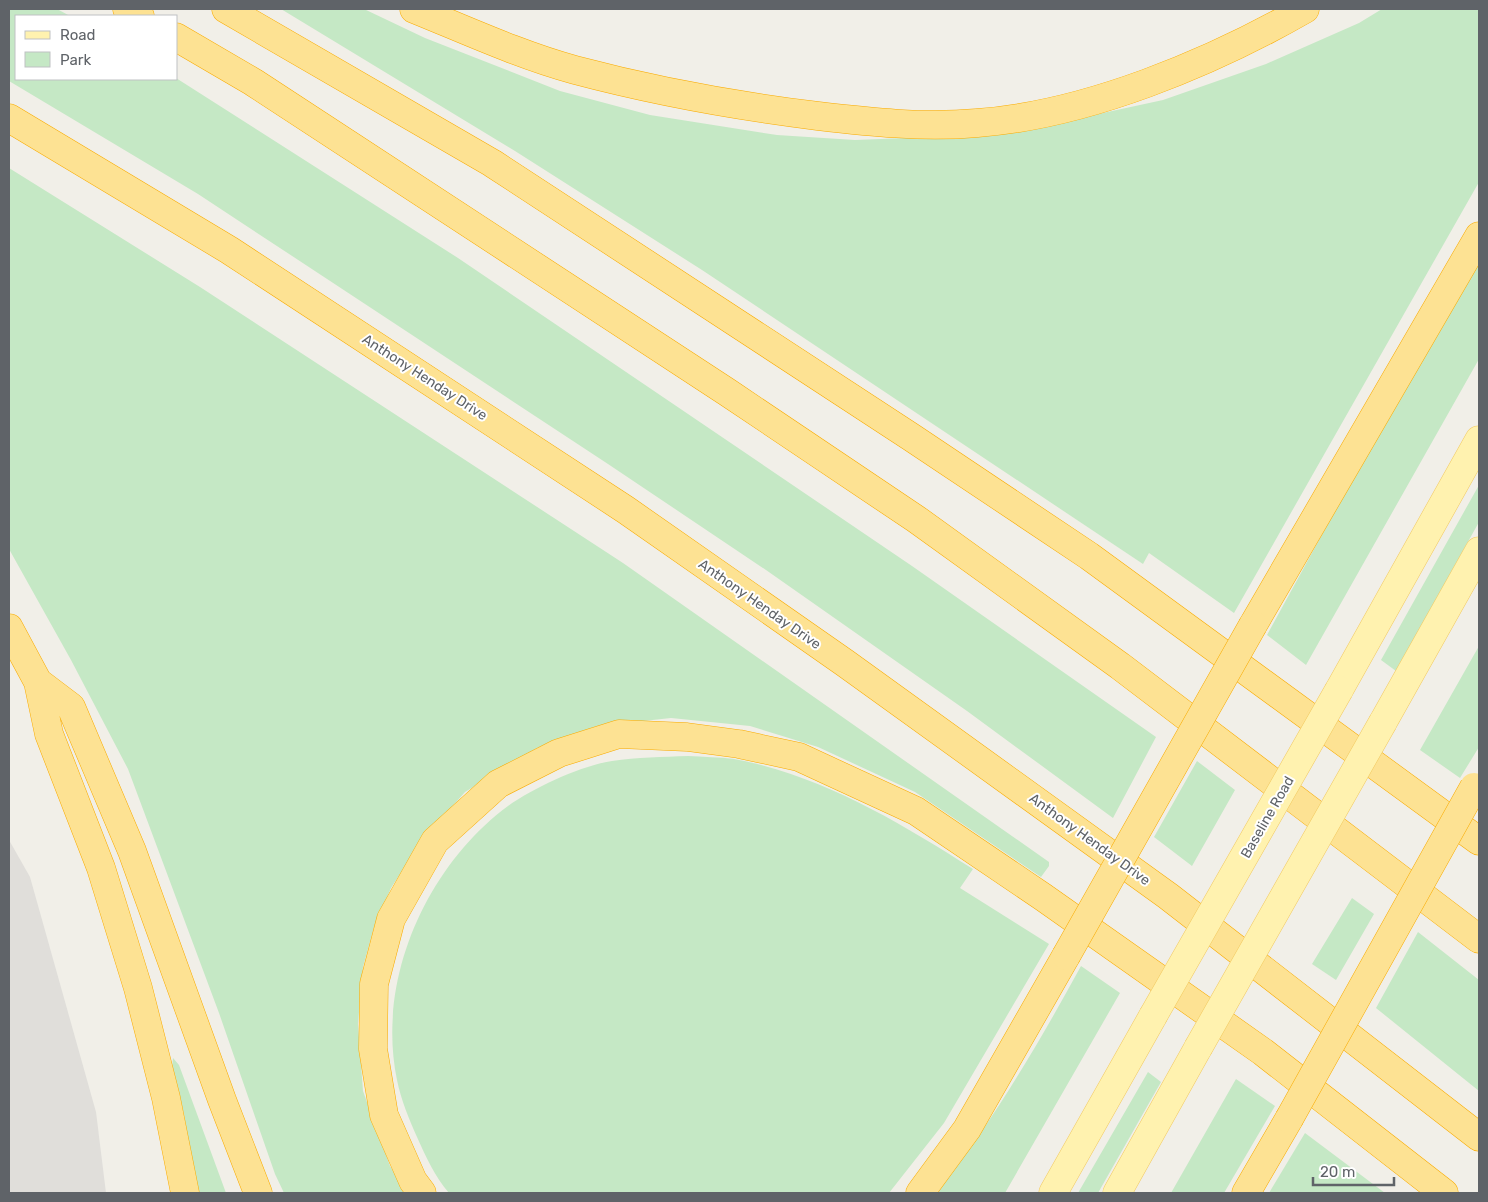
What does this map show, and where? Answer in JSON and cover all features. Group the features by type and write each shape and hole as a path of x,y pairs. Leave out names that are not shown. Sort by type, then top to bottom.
{"highway":[{"path":"226,9 492,163 912,437 1089,556 1479,841"},
{"path":"414,9 474,34 574,69 677,92 768,110 877,123 977,123 1067,108 1166,76 1277,25 1305,9"},
{"path":"178,38 278,99 727,392 916,519 1120,666 1479,939"},
{"name":"Anthony Henday Drive","path":"9,118 229,250 634,516 845,664 1168,896 1479,1137"},
{"path":"920,1193 967,1129 1253,626 1479,236"},
{"path":"9,628 38,682 49,734 101,868 138,988 166,1098 185,1193"},
{"path":"38,682 71,707 132,851 222,1100 258,1193"},
{"path":"422,1193 413,1181 384,1115 373,1049 374,984 391,919 435,841 498,784 560,753 619,734 687,737 739,744 799,757 916,811 1044,897 1263,1052 1444,1193"},
{"path":"1246,1193 1477,783"}],"main road":[{"name":"Baseline Road","path":"1052,1193 1339,690 1479,440"},
{"path":"1117,1193 1479,550"}],"shaded area":[{"path":"9,840 30,877 96,1112 106,1193 9,1193"}],"green space":[{"path":"9,9 57,9 68,15 15,15 15,80 178,79 458,258 912,566 1156,737 1113,818 967,711 766,570 608,464 198,194 9,81"},
{"path":"281,9 364,9 425,38 560,91 650,115 777,135 855,140 957,136 1052,124 1163,100 1266,64 1359,23 1382,9 1479,9 1479,182 1234,613 1149,553 1143,564 702,270 515,151"},
{"path":"9,168 200,287 623,563 1049,862 1049,866 1041,877 915,792 818,747 750,726 671,718 597,726 537,748 465,792 420,843 391,888 374,927 363,967 358,1024 363,1091 390,1166 407,1193 284,1193 275,1174 219,1013 128,769 71,660 9,549"},
{"path":"1479,248 1479,359 1306,665 1267,635"},
{"path":"1479,485 1479,522 1396,671 1381,660"},
{"path":"1479,646 1479,747 1460,778 1420,750"},
{"path":"688,756 734,759 766,766 798,776 858,802 917,834 973,869 960,888 1049,944 944,1123 889,1193 449,1193 431,1166 406,1109 397,1080 392,1042 394,1003 402,965 414,928 432,892 454,860 479,831 508,806 531,792 572,772 612,761"},
{"path":"1197,761 1235,790 1192,866 1154,837"},
{"path":"1352,898 1374,914 1336,980 1312,964"},
{"path":"1418,932 1479,980 1479,1091 1376,1008"},
{"path":"1081,966 1120,993 1005,1193 937,1193 977,1139 1014,1083"},
{"path":"173,1058 179,1065 226,1193 196,1193 184,1114 172,1067"},
{"path":"1148,1072 1161,1082 1098,1193 1078,1193"},
{"path":"1236,1079 1275,1106 1224,1193 1171,1193"},
{"path":"1305,1133 1385,1193 1269,1193"}]}
